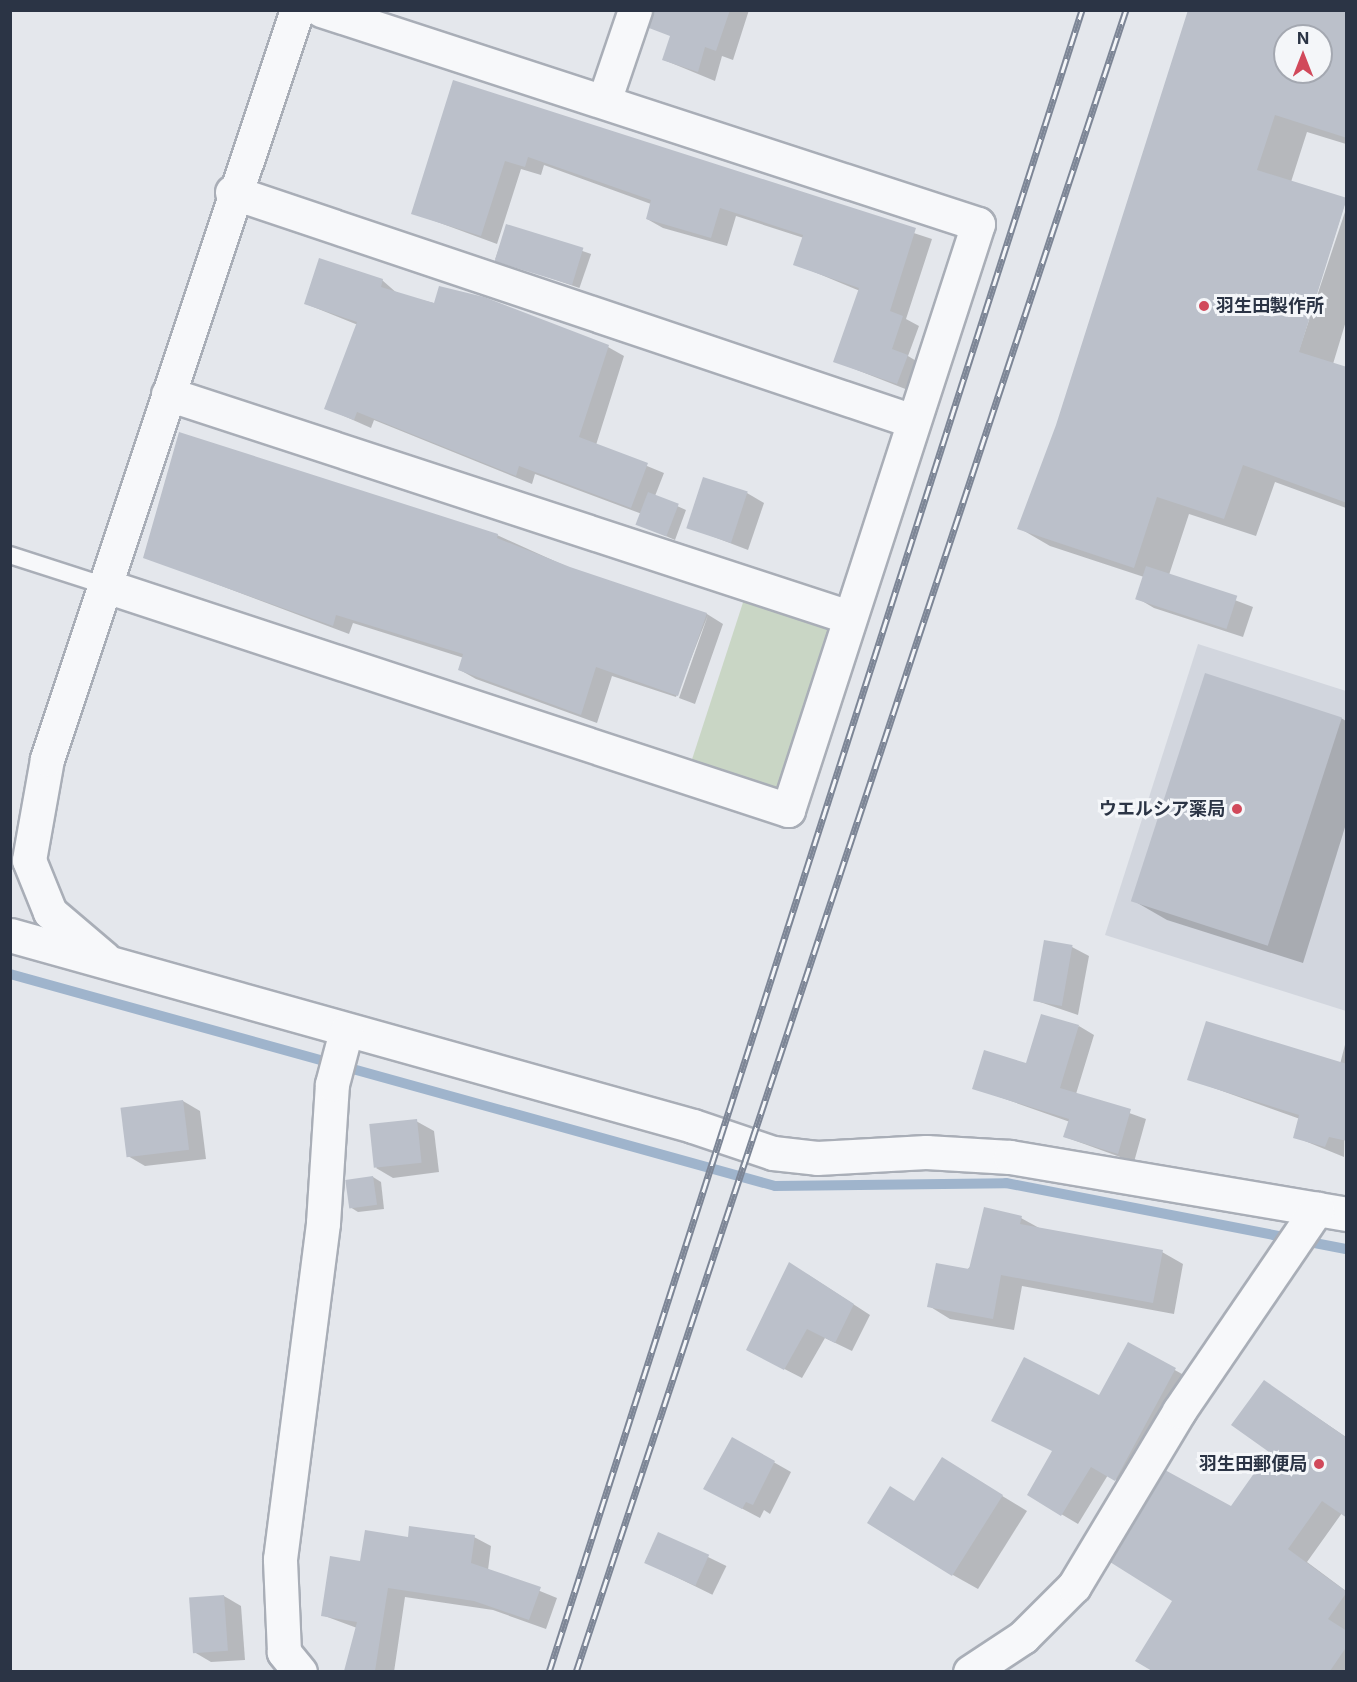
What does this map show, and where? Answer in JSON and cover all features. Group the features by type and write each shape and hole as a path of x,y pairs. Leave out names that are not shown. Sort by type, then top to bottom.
{"street":[{"path":"115,967 50,912 29,860 47,759 106,586 232,192 297,10"},
{"path":"106,586 788,810 978,224 321,10"},
{"path":"604,101 636,10"},
{"path":"232,192 913,421"},
{"path":"168,394 849,617"},
{"path":"10,935 115,967 693,1126 773,1153 818,1158 926,1152 1010,1157 1332,1212"},
{"path":"300,1671 284,1652 280,1559 322,1223 332,1084 346,1031"},
{"path":"970,1671 1023,1637 1074,1586 1179,1411 1273,1273 1332,1212"}],"lane":[{"path":"10,555 106,586"}],"shaded area":[{"path":"1198,644 1346,691 1346,1011 1105,935"}],"green space":[{"path":"749,584 849,616 786,810 686,777"}],"building":[{"path":"653,10 730,10 716,51 705,47 698,72 662,60 670,36 649,28"},
{"name":"羽生田製作所","path":"1188,10 1347,10 1347,138 1275,115 1257,170 1347,198 1299,352 1347,367 1347,503 1243,465 1224,519 1157,497 1134,568 1017,529 1056,425"},
{"path":"453,80 916,228 890,311 903,316 892,349 908,355 897,384 833,362 859,288 793,265 803,235 720,208 711,238 646,219 651,200 528,157 525,167 505,161 481,236 411,214"},
{"path":"506,224 583,248 572,285 495,261"},
{"path":"319,258 383,279 381,287 434,303 439,286 484,297 609,345 579,437 648,463 631,508 519,466 516,476 357,412 354,420 324,409 357,322 304,304"},
{"path":"179,432 498,534 497,538 570,567 707,613 678,696 596,667 581,715 458,670 463,654 336,615 333,626 143,558"},
{"path":"703,477 748,492 731,543 686,528"},
{"path":"648,492 679,504 666,537 635,525"},
{"path":"1146,566 1237,596 1226,629 1135,599"},
{"name":"ウエルシア薬局","path":"1205,673 1342,717 1268,946 1131,901"},
{"path":"1044,940 1073,945 1062,1006 1033,1001"},
{"path":"1041,1014 1079,1025 1060,1088 1131,1109 1118,1154 1063,1137 1069,1119 972,1089 984,1050 1026,1063"},
{"path":"1206,1021 1347,1064 1347,1141 1329,1137 1325,1147 1293,1138 1299,1115 1187,1080"},
{"path":"183,1100 189,1150 127,1157 120,1108"},
{"path":"417,1119 422,1163 374,1168 369,1124"},
{"path":"373,1176 377,1205 349,1209 345,1180"},
{"path":"984,1207 1022,1216 1020,1224 1163,1250 1153,1303 1001,1275 993,1319 927,1307 936,1263 969,1269"},
{"path":"789,1262 854,1304 835,1343 807,1329 784,1370 746,1350"},
{"path":"1128,1342 1176,1368 1115,1481 1091,1467 1061,1516 1027,1495 1052,1451 991,1421 1024,1357 1099,1395"},
{"path":"1264,1380 1347,1438 1347,1518 1322,1501 1288,1549 1347,1592 1328,1619 1347,1631 1347,1646 1330,1671 1152,1671 1135,1661 1172,1601 1110,1562 1165,1470 1231,1506 1269,1452 1231,1425"},
{"path":"732,1437 775,1461 753,1505 746,1502 742,1509 703,1489"},
{"path":"942,1457 1003,1495 952,1576 867,1523 890,1486 914,1501"},
{"path":"409,1526 475,1535 471,1563 541,1587 529,1620 474,1601 388,1588 375,1671 344,1671 357,1622 321,1616 330,1556 360,1561 365,1530 408,1537"},
{"path":"658,1532 709,1555 695,1586 644,1563"},
{"path":"224,1595 228,1651 193,1653 189,1597"}],"waterway":[{"path":"10,974 775,1186 1006,1183 1346,1249"}],"railway":[{"path":"549,1672 1082,10"},
{"path":"576,1672 1126,10"}],"place":[{"name":"羽生田製作所","path":"1204,306"},
{"name":"ウエルシア薬局","path":"1237,809"},
{"name":"羽生田郵便局","path":"1319,1464"}]}
